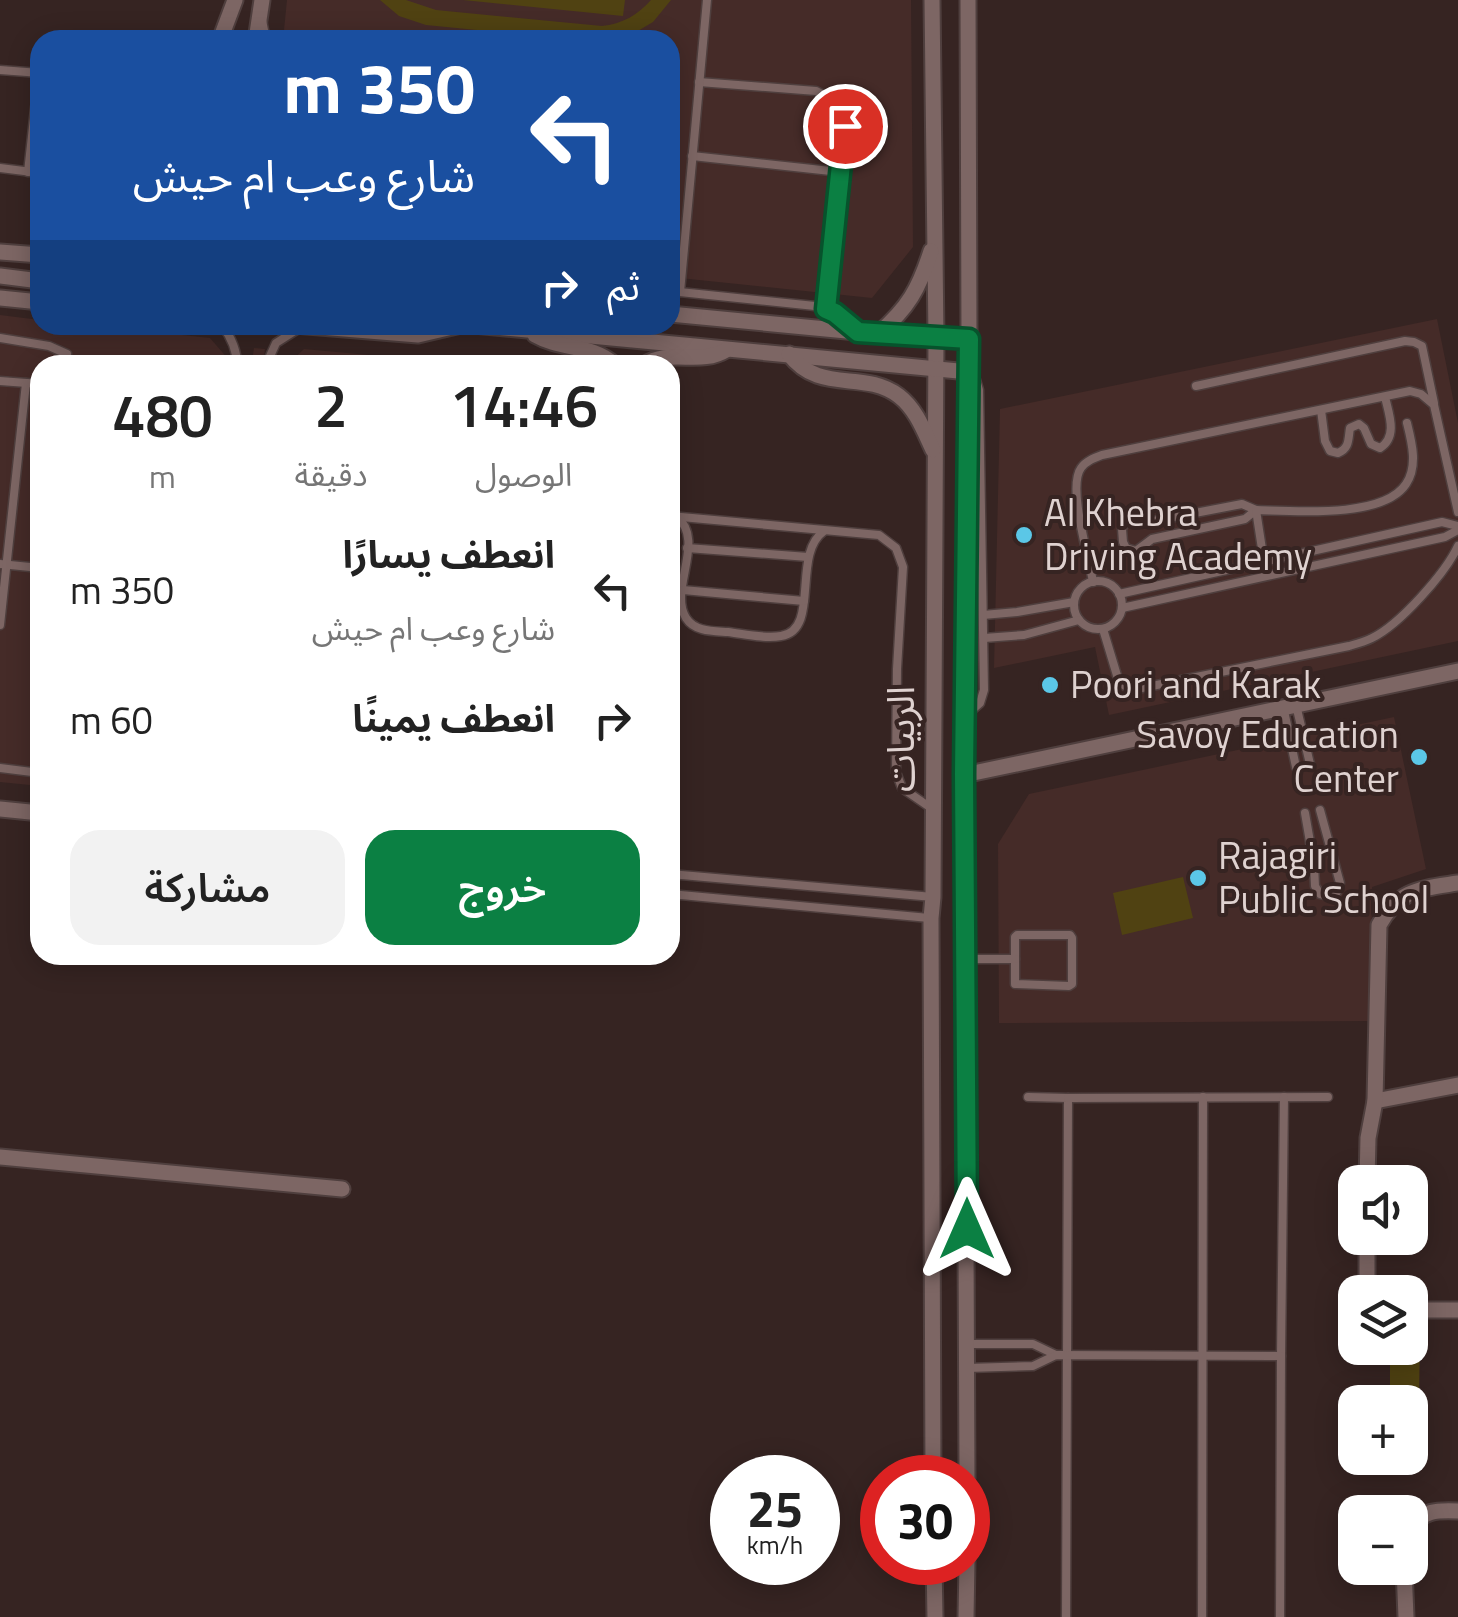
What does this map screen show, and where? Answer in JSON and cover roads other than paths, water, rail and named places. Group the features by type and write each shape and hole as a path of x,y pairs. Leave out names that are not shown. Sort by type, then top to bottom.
{"street":[{"path":"224,30 234,0"},
{"name":"الربيات","path":"932,0 936,338 931,918 933,1455"},
{"name":"الربيات","path":"967,1455 964,717 968,0"},
{"path":"967,19 976,0"},
{"path":"878,334 897,318 914,294 935,238"},
{"path":"0,252 30,254"},
{"path":"0,276 30,279"},
{"path":"0,298 30,301"},
{"path":"680,315 969,339"},
{"path":"537,335 556,345 601,355"},
{"path":"584,335 968,372"},
{"path":"680,356 710,357 728,348"},
{"path":"789,354 802,369 820,378 875,384 898,396 912,411 935,454"},
{"path":"964,774 1458,671"},
{"path":"0,809 30,811"},
{"path":"1368,1165 1368,1138 1376,1100 1379,926 1400,897 1458,882"},
{"path":"1376,1100 1458,1085"},
{"path":"0,1158 342,1188"},
{"path":"1428,1310 1458,1310"},
{"path":"1428,1512 1458,1511"},
{"path":"934,1585 934,1617"},
{"path":"966,1585 966,1617"},
{"path":"1405,1585 1406,1617"}],"lane":[{"path":"680,252 707,0"},
{"path":"0,70 30,72"},
{"path":"699,82 806,90 825,95 838,108 845,126 826,309"},
{"path":"0,168 28,172 30,156"},
{"path":"692,156 840,172"},
{"path":"680,293 826,309 858,332"},
{"path":"269,355 276,343 289,335"},
{"path":"0,338 49,346 67,354"},
{"path":"1196,386 1404,340 1414,342 1425,352 1458,512"},
{"path":"964,717 983,696 984,638 980,390 968,372"},
{"path":"0,380 30,383"},
{"path":"0,625 26,383"},
{"path":"1094,582 1075,488 1080,468 1090,460 1410,392 1421,394 1434,405"},
{"path":"1320,410 1324,441 1330,451 1345,449 1350,428 1359,424 1371,444 1380,448 1390,436 1385,396"},
{"path":"1256,510 1245,519 1152,539 1136,550 1126,548 1122,542 1122,529 1130,520 1148,522 1242,504 1256,510 1336,511 1368,506 1397,494 1406,485 1412,468 1413,445 1407,423"},
{"path":"1256,510 1268,576"},
{"path":"680,517 879,535 892,542 903,567 896,772 898,783 906,792 933,810"},
{"path":"680,522 686,527 688,548 684,616 701,630 778,636 796,629 802,618 811,544 824,530"},
{"path":"1119,594 1442,522 1458,528"},
{"path":"1122,608 1445,537 1458,528"},
{"path":"1103,629 1116,675 1127,687 1137,689 1349,646 1372,638 1393,624 1438,577 1458,546"},
{"path":"688,548 808,557"},
{"path":"4,564 30,567"},
{"path":"1094,582 1108,584 1119,594 1122,608 1116,622 1103,629 1089,628 1078,620 1074,602 1080,589 1094,582"},
{"path":"683,590 804,601"},
{"path":"983,615 1074,602"},
{"path":"984,638 1024,635 1078,620"},
{"path":"1289,705 1310,764"},
{"path":"1289,705 1296,767"},
{"path":"0,768 30,772"},
{"path":"1305,813 1315,886 1320,894 1328,896 1337,892 1340,883 1320,810"},
{"path":"680,875 933,897"},
{"path":"680,895 931,918"},
{"path":"1017,935 1070,935 1072,984 1017,985 1015,959 1017,935"},
{"path":"965,960 1015,959"},
{"path":"1280,1617 1284,1097"},
{"path":"1028,1098 1328,1097"},
{"path":"1066,1617 1068,1098"},
{"path":"1202,1617 1203,1098"},
{"path":"968,1344 1033,1344 1056,1356"},
{"path":"967,1368 1033,1366 1056,1356 1281,1356"}],"place":[{"name":"Al Khebra Driving Academy","path":"1024,535"},
{"name":"Poori and Karak","path":"1050,685"},
{"name":"Savoy Education Center","path":"1419,757"},
{"name":"Rajagiri Public School","path":"1198,878"}]}
